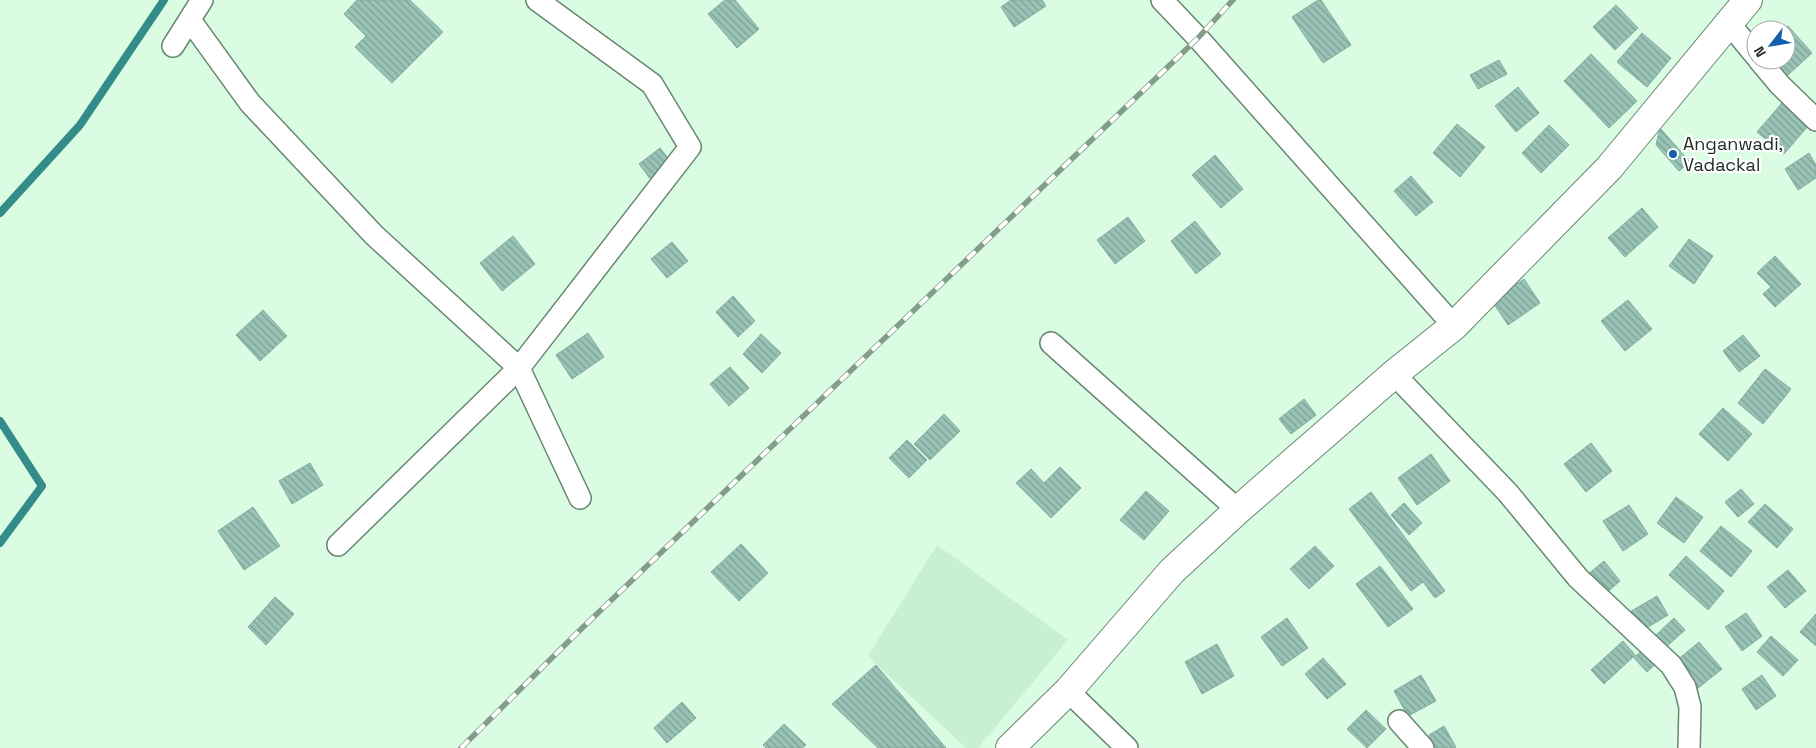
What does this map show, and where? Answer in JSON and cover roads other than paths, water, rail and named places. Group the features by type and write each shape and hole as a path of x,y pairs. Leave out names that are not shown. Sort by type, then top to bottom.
{"main road":[{"path":"1010,748 1068,691 1172,571 1238,510 1394,374 1454,326 1609,168 1748,0"}],"street":[{"path":"173,46 202,0"},
{"path":"338,545 519,368 690,146 652,84 537,0"},
{"path":"1162,0 1205,45 1454,326"},
{"path":"190,20 250,103 374,235 519,368 580,498"},
{"path":"1728,22 1746,44"},
{"path":"1768,70 1816,120"},
{"path":"1051,343 1238,510"},
{"path":"1394,374 1508,493 1578,578 1671,665 1685,687 1690,707 1689,748"},
{"path":"1068,691 1127,748"},
{"path":"1399,721 1423,748"}],"waterway":[{"path":"0,213 80,125 164,0"},
{"path":"0,421 42,486 0,543"}],"railway":[{"path":"461,748 576,634 1198,38 1233,0"}],"place":[{"name":"Anganwadi, Vadackal","path":"1673,154"}]}
